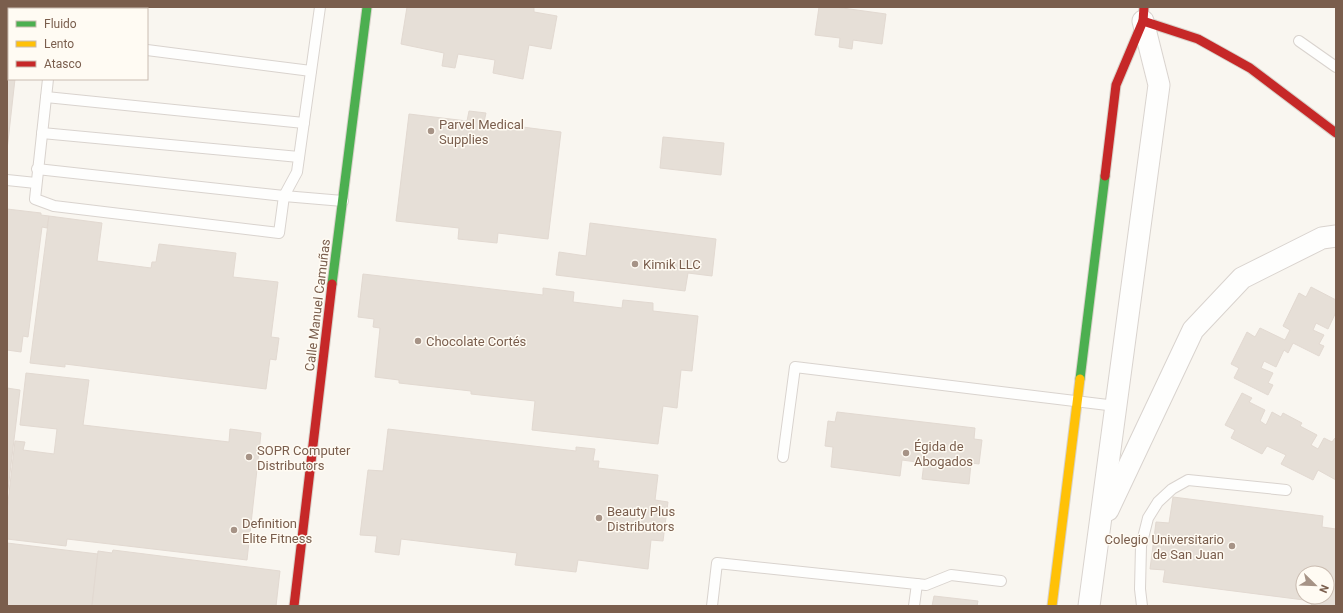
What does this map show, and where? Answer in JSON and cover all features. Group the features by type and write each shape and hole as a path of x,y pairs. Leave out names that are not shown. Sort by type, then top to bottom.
{"street":[{"name":"Calle Manuel Camuñas","path":"294,606 368,7"},
{"path":"1144,14 1198,39 1250,68 1336,133"},
{"path":"1052,606 1116,85 1144,14"},
{"path":"1089,606 1159,85 1144,14"},
{"path":"1100,528 1193,330 1242,278 1322,238 1336,236"}],"lane":[{"path":"48,80 37,169 35,199 54,206 279,233 284,196 296,172 299,157 320,7"},
{"path":"1299,41 1336,67"},
{"path":"148,50 311,71"},
{"path":"46,97 304,123"},
{"path":"42,133 299,157"},
{"path":"37,169 343,201"},
{"path":"7,180 36,183"},
{"path":"783,457 795,367 1116,406"},
{"path":"1142,606 1140,589 1141,546 1148,518 1158,502 1172,489 1188,480 1286,490"},
{"path":"712,606 717,563 926,585 951,575 1001,581"},
{"path":"914,606 917,584"}],"building":[{"path":"7,7 24,7 8,8 8,80 15,80 7,150"},
{"path":"407,7 534,7 534,12 557,16 551,49 529,45 523,79 493,73 495,60 458,54 455,68 442,66 444,53 401,44"},
{"path":"819,7 835,7 886,14 882,44 853,40 852,49 839,47 840,38 815,35"},
{"path":"469,111 486,113 484,122 561,132 548,239 498,233 497,243 458,239 459,228 396,221 409,114 467,121"},
{"path":"663,137 724,143 721,175 660,168"},
{"path":"7,209 41,213 41,215 49,216 47,228 42,227 28,337 23,336 21,352 7,350"},
{"path":"49,216 102,223 97,261 151,268 152,262 156,262 159,244 236,253 233,277 278,282 271,337 279,338 276,360 270,359 266,389 65,364 65,367 30,363"},
{"name":"Kimik LLC","path":"590,223 716,239 712,276 688,273 685,291 556,275 559,252 586,256"},
{"path":"363,274 543,295 543,288 574,292 573,302 622,308 623,300 653,303 653,311 698,316 692,371 681,370 677,408 663,406 658,444 532,430 535,401 471,394 471,391 399,383 399,380 375,377 380,328 373,327 374,319 358,317"},
{"path":"1311,287 1336,300 1336,312 1328,329 1316,323 1313,330 1324,335 1319,344 1324,346 1319,356 1293,343 1288,353 1284,350 1276,367 1264,361 1261,368 1273,373 1268,383 1273,385 1268,395 1234,378 1239,368 1231,364 1247,332 1255,337 1260,328 1285,340 1290,330 1283,326 1299,293 1306,297"},
{"path":"26,373 89,380 83,425 229,442 230,429 261,433 247,560 67,539 66,546 7,539 7,511 15,441 25,442 23,450 54,454 57,429 20,425"},
{"path":"7,388 20,390 7,498"},
{"path":"1242,393 1252,398 1249,402 1265,410 1260,421 1266,425 1272,412 1281,417 1283,413 1302,423 1300,426 1317,435 1311,445 1318,449 1324,438 1332,442 1336,438 1336,480 1318,470 1313,480 1281,464 1286,455 1267,446 1262,454 1231,438 1235,430 1225,425"},
{"name":"Égida de Abogados","path":"837,412 975,428 974,439 982,440 979,464 971,463 969,484 922,479 924,463 902,460 900,476 831,467 833,447 825,446 828,421 835,422"},
{"path":"388,429 576,451 576,447 595,449 593,461 599,461 598,468 658,475 655,500 668,502 663,541 651,540 648,569 578,560 576,572 515,565 517,553 401,539 399,555 375,552 377,536 360,535 368,470 383,471"},
{"path":"1173,497 1323,516 1322,527 1336,529 1336,606 1311,606 1335,605 1335,565 1295,565 1295,599 1163,582 1165,570 1150,569 1156,522 1169,523"},
{"path":"7,543 98,554 92,606 7,606"},
{"path":"113,550 280,571 276,606 92,606 98,551 112,553"},
{"path":"934,596 978,601 977,606 932,606"}],"traffic: fast":[{"path":"332,284 367,7"},
{"path":"1080,379 1105,176"}],"traffic: slow":[{"path":"1052,606 1080,379"}],"traffic: jam":[{"path":"1105,176 1116,85 1143,21 1144,7"},
{"path":"1143,21 1198,39 1250,68 1336,133"},
{"path":"294,606 332,284"}],"place":[{"name":"Parvel Medical Supplies","path":"431,131"},
{"name":"Kimik LLC","path":"635,264"},
{"name":"Chocolate Cortés","path":"418,341"},
{"name":"Égida de Abogados","path":"906,453"},
{"name":"SOPR Computer Distributors","path":"249,457"},
{"name":"Beauty Plus Distributors","path":"599,518"},
{"name":"Definition Elite Fitness","path":"234,530"},
{"name":"Colegio Universitario de San Juan","path":"1232,546"}]}
